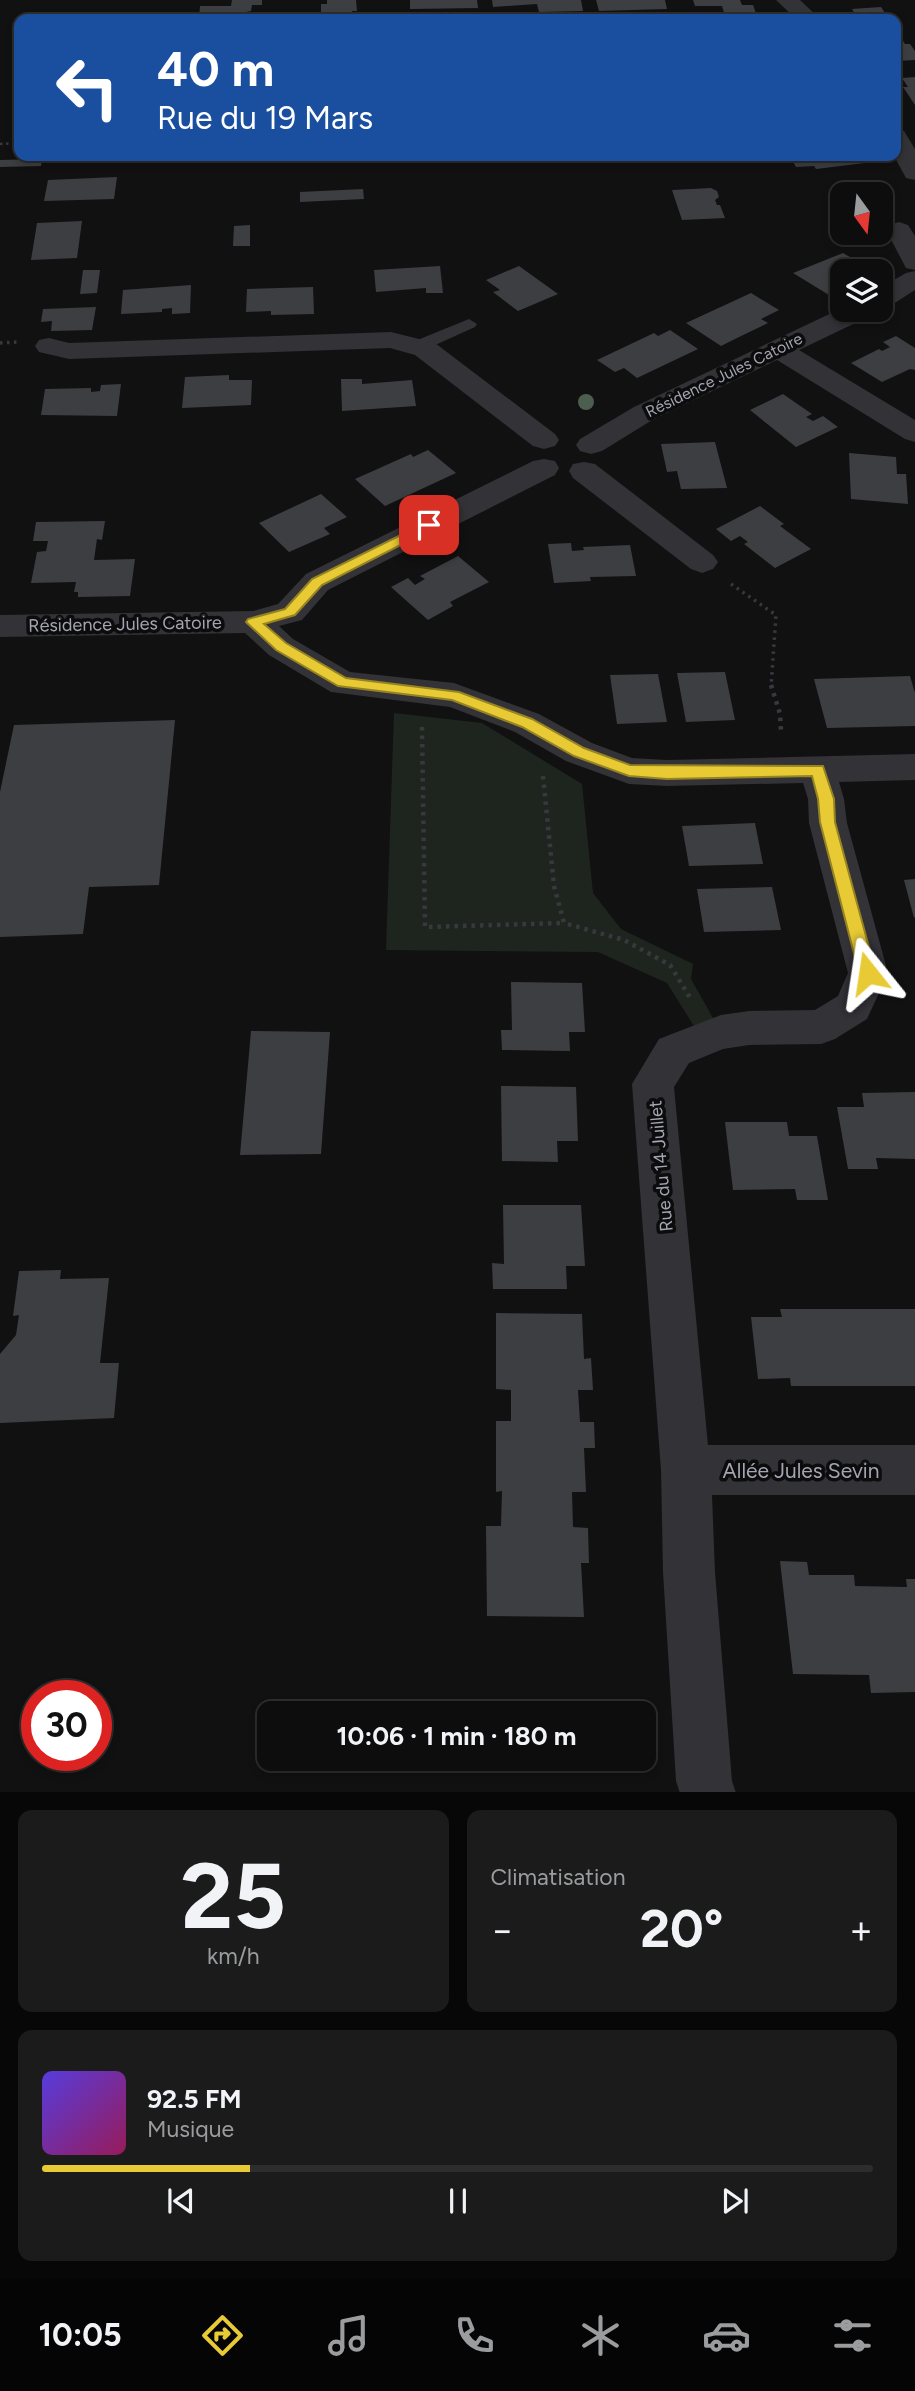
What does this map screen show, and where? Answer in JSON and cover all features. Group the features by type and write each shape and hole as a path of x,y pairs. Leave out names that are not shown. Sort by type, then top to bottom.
{"street":[{"path":"787,0 803,14"},
{"path":"901,152 912,187"},
{"path":"899,230 915,262"},
{"path":"893,292 915,279"},
{"name":"Résidence Jules Catoire","path":"588,458 644,413 835,322"},
{"path":"49,346 69,351 391,340 425,349 563,474 588,458 702,562"},
{"path":"779,349 915,433"},
{"name":"Résidence Jules Catoire","path":"0,626 253,622 290,612 317,582 544,454"},
{"path":"253,622 281,647 343,683 454,695 536,727 579,752 629,771 915,767"},
{"name":"Rue du 14 Juillet","path":"708,1792 704,1781 689,1572 686,1470 653,1084 674,1051 712,1035 749,1028 821,1027 853,1007 868,973 817,770"},
{"name":"Allée Jules Sevin","path":"686,1470 915,1470"}],"lane":[{"path":"416,347 469,324"}],"path":[{"path":"702,562 776,615 771,687 780,714 781,751 761,757 761,771"},
{"path":"421,690 425,927 564,923 624,940 670,965 712,1035"},
{"path":"536,727 554,886 564,923"}],"shaded area":[{"path":"394,713 482,723 582,784 593,893 621,929 693,964 691,979 721,1032 702,1039 667,983 598,952 386,950"}],"building":[{"path":"232,0 262,0 262,5 252,5 251,11 246,14 199,14 200,6 231,6"},
{"path":"327,0 356,0 357,11 352,11 352,14 321,14 321,4 327,4"},
{"path":"410,0 477,0 478,8 410,9"},
{"path":"492,0 581,0 583,11 539,12 537,4 493,7"},
{"path":"596,0 665,0 667,9 599,11"},
{"path":"693,0 740,0 742,5 753,5 756,14 724,14 722,6 695,6"},
{"path":"881,7 886,14 855,14 852,9"},
{"path":"901,38 915,51 915,60 901,61"},
{"path":"915,77 915,105 903,87 908,87 902,78"},
{"path":"0,160 42,161 41,166 0,167"},
{"path":"793,161 873,162 816,169 814,166 796,167"},
{"path":"117,177 114,199 44,201 48,180"},
{"path":"711,188 717,191 719,197 715,200 725,218 682,220 672,190"},
{"path":"363,189 364,199 300,202 300,192"},
{"path":"82,221 77,258 31,260 37,223"},
{"path":"250,225 250,246 233,246 234,226"},
{"path":"843,253 853,259 830,259 829,295 793,273"},
{"path":"440,266 443,293 426,293 426,288 376,292 374,270"},
{"path":"519,266 558,294 518,311 493,292 500,290 486,280"},
{"path":"83,270 100,270 97,293 80,294"},
{"path":"191,285 190,313 172,314 172,308 162,309 162,312 121,314 123,290"},
{"path":"313,287 314,314 271,315 271,311 246,312 247,289"},
{"path":"751,293 779,310 761,319 768,323 721,346 686,323"},
{"path":"96,307 92,330 51,331 52,321 41,322 43,309"},
{"path":"670,330 698,349 637,378 624,368 615,372 597,360 654,333 658,336"},
{"path":"896,336 915,348 915,370 910,369 882,382 851,363 879,349 882,351 890,347 883,342"},
{"path":"229,375 229,380 252,380 251,405 182,408 185,377"},
{"path":"341,379 362,379 362,384 412,380 416,406 342,411"},
{"path":"121,384 117,416 41,415 45,389 91,388 91,392 100,391 101,385"},
{"path":"783,394 812,414 806,417 813,421 823,416 838,427 796,447 750,410"},
{"path":"715,442 727,488 681,489 677,471 667,472 661,444"},
{"path":"428,450 456,473 385,506 355,479 411,454 413,457"},
{"path":"849,453 896,457 897,474 906,474 908,504 851,499"},
{"path":"321,494 347,517 324,528 330,534 289,552 259,523"},
{"path":"760,506 784,524 780,526 811,549 775,568 744,544 748,542 740,536 731,541 716,529"},
{"path":"105,521 102,540 97,539 94,560 135,559 130,596 78,597 78,592 74,592 76,582 31,583 37,552 46,551 48,541 33,541 36,522"},
{"path":"571,543 572,551 584,550 583,547 630,545 636,576 590,577 591,581 554,583 548,544"},
{"path":"458,556 489,582 450,602 453,606 428,620 391,587 408,578 415,585 425,579 420,576"},
{"path":"725,672 735,720 686,722 677,673"},
{"path":"658,674 667,722 617,724 610,675"},
{"path":"910,676 915,693 915,726 827,728 814,679"},
{"path":"175,720 159,885 89,887 83,934 0,937 0,792 14,725"},
{"path":"755,823 763,864 689,866 682,826"},
{"path":"915,879 915,917 914,918 904,880"},
{"path":"772,887 781,930 704,932 697,889"},
{"path":"511,982 582,983 585,1032 569,1032 570,1051 502,1050 501,1030 512,1030"},
{"path":"251,1031 330,1032 321,1154 240,1155"},
{"path":"501,1086 576,1087 578,1141 557,1141 558,1162 502,1161"},
{"path":"915,1092 915,1159 876,1158 878,1169 848,1169 837,1107 864,1107 862,1093"},
{"path":"725,1122 787,1122 789,1136 817,1136 828,1200 797,1200 795,1189 733,1190"},
{"path":"503,1205 581,1205 585,1266 566,1266 567,1289 493,1289 492,1263 504,1264"},
{"path":"61,1270 60,1279 109,1278 100,1363 119,1363 114,1418 0,1423 0,1354 16,1335 19,1315 13,1316 19,1271"},
{"path":"780,1309 915,1309 915,1386 791,1386 790,1378 758,1379 751,1317 782,1317"},
{"path":"496,1313 582,1314 584,1359 591,1358 593,1390 578,1390 580,1422 594,1422 595,1448 584,1448 586,1492 572,1492 573,1527 588,1528 589,1563 581,1563 584,1617 487,1616 486,1526 501,1526 502,1491 496,1492 496,1421 511,1421 511,1390 496,1389"},
{"path":"780,1561 807,1562 809,1575 854,1575 855,1586 907,1587 906,1579 915,1579 915,1692 871,1693 869,1675 793,1674"}],"route":[{"path":"429,525 317,582 290,612 253,622 281,647 343,683 454,695 527,723 579,752 629,771 667,773 817,770 868,973"}]}
